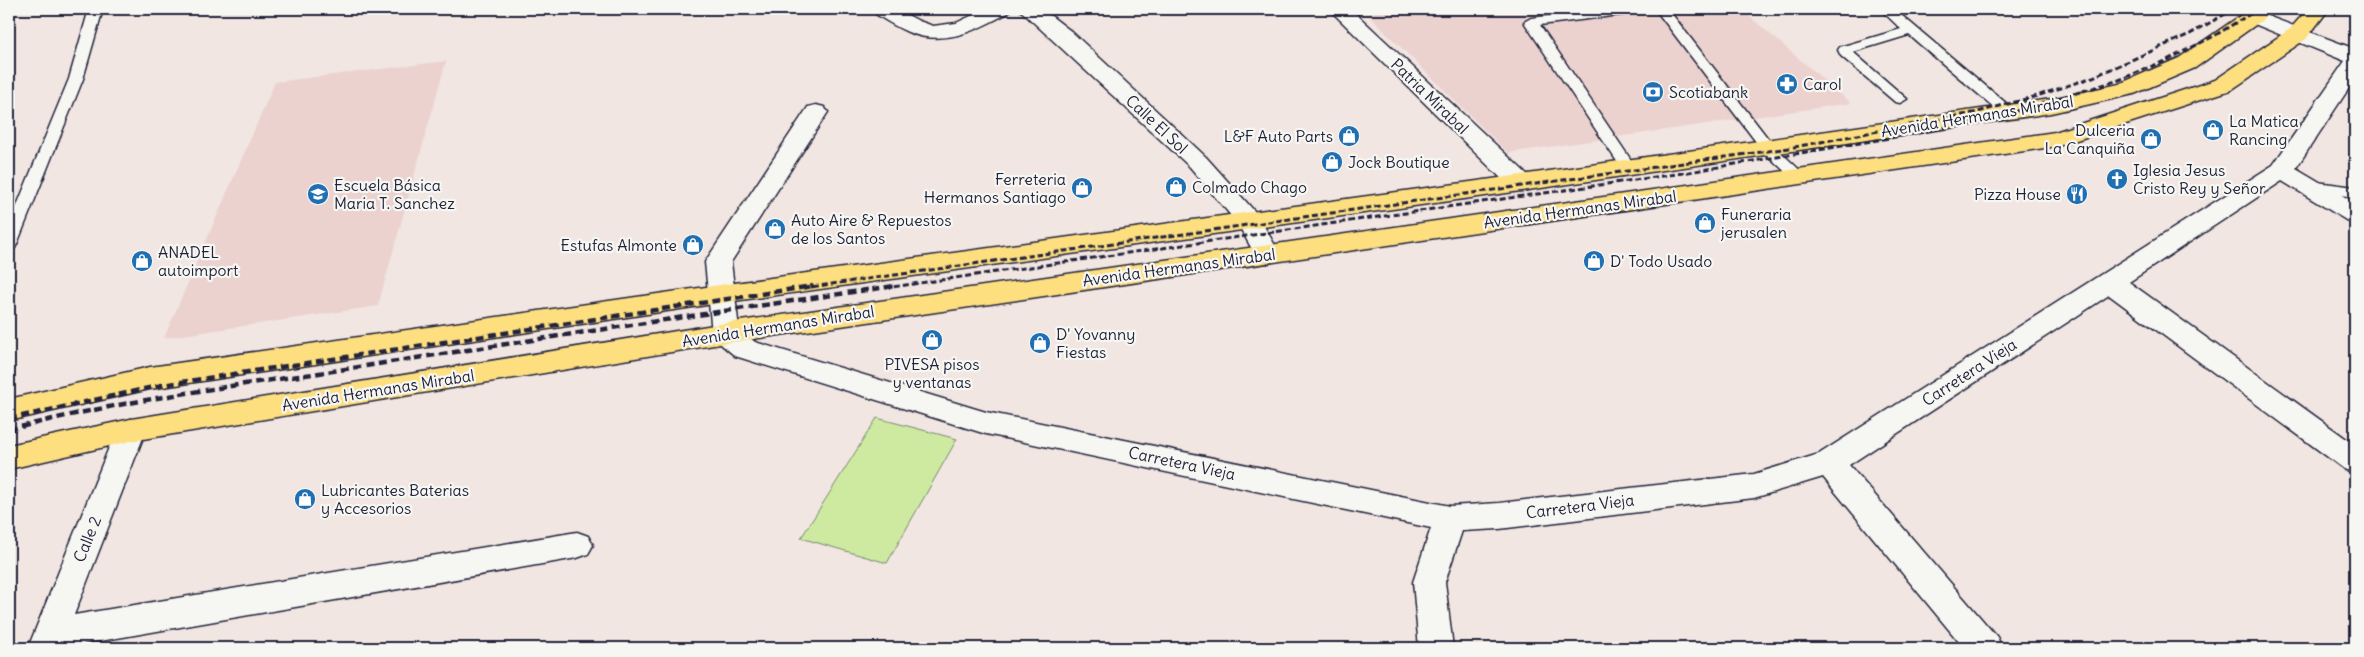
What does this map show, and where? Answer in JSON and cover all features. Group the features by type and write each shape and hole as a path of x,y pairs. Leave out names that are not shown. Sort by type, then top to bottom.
{"main road":[{"name":"Avenida Hermanas Mirabal","path":"9,457 131,430 726,333 2058,139 2223,85 2298,34 2319,9"},
{"name":"Avenida Hermanas Mirabal","path":"9,410 150,378 720,294 1511,184 1627,166 1768,148 2051,106 2126,89 2187,64 2257,13"}],"street":[{"path":"881,9 921,30 947,33 966,28 1001,9"},
{"name":"Calle El Sol","path":"1029,9 1064,37 1198,162 1248,220 1267,254"},
{"path":"1327,9 1511,184"},
{"name":"Patria Mirabal","path":"1339,9 1511,184"},
{"path":"2257,13 2298,34 2355,57"},
{"name":"Carretera Vieja","path":"726,333 745,349 986,423 1450,519 1499,516 1754,486 1829,463 2108,280 2282,170 2355,63"},
{"path":"726,333 720,294 718,262 816,112"},
{"path":"2282,170 2355,214"},
{"path":"2108,280 2355,461"},
{"name":"Calle 2","path":"46,641 131,430"},
{"path":"1829,463 1985,648"},
{"path":"1436,648 1429,582 1450,519"},
{"path":"46,641 577,544"}],"lane":[{"path":"9,244 76,80 96,9"},
{"path":"1627,166 1530,22 1637,9"},
{"path":"1661,9 1768,148 1800,178"},
{"path":"1886,9 2008,112"},
{"path":"1900,99 1846,53 1846,50 1911,30"},
{"path":"2309,186 2355,192"}],"shaded area":[{"path":"1391,9 1741,9 1851,103 1508,153 1367,14"},
{"name":"Escuela Básica Maria T. Sanchez","path":"446,61 378,306 164,338 275,82"}],"green space":[{"path":"877,418 957,439 887,563 801,538"}],"railway":[{"path":"804,288 1789,148 1978,112 2037,96 2093,77 2190,34 2234,9"},
{"path":"885,288 1683,173 1919,133 2021,110 2119,80 2167,60 2214,36 2258,9"},
{"path":"9,419 162,385 813,286"},
{"path":"9,430 139,401 894,286"}],"place":[{"name":"Carol","path":"1787,84"},
{"name":"Scotiabank","path":"1653,92"},
{"name":"La Matica Rancing","path":"2213,130"},
{"name":"L&F Auto Parts","path":"1349,136"},
{"name":"Dulceria La Canquiña","path":"2151,139"},
{"name":"Jock Boutique","path":"1332,162"},
{"name":"Iglesia Jesus Cristo Rey y Señor","path":"2117,179"},
{"name":"Colmado Chago","path":"1176,187"},
{"name":"Ferreteria Hermanos Santiago","path":"1082,188"},
{"name":"Escuela Básica Maria T. Sanchez","path":"318,194"},
{"name":"Pizza House","path":"2077,194"},
{"name":"Funeraria jerusalen","path":"1705,223"},
{"name":"Auto Aire & Repuestos de los Santos","path":"775,229"},
{"name":"Estufas Almonte","path":"693,245"},
{"name":"ANADEL autoimport","path":"142,261"},
{"name":"D' Todo Usado","path":"1594,261"},
{"name":"PIVESA pisos y ventanas","path":"932,340"},
{"name":"D' Yovanny Fiestas","path":"1040,343"},
{"name":"Lubricantes Baterias y Accesorios","path":"305,499"}]}
